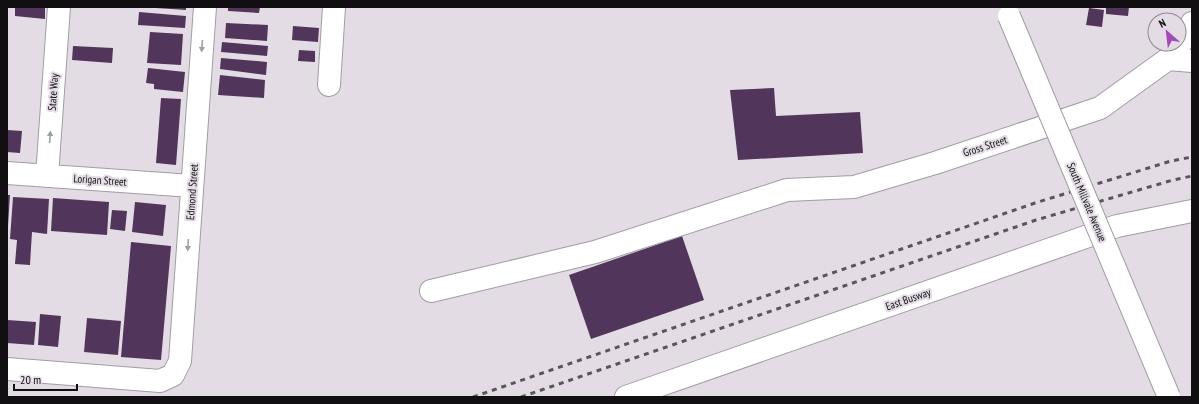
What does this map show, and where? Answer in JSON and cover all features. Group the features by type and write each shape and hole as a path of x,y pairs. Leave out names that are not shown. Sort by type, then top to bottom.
{"street":[{"name":"State Way","path":"47,176 59,7"},
{"name":"Edmond Street","path":"7,369 160,380 173,375 180,361 205,7"},
{"path":"329,86 334,7"},
{"name":"South Millvale Avenue","path":"1007,12 1169,397"},
{"name":"Gross Street","path":"432,290 595,252 787,190 854,187 1100,108 1168,59 1183,40 1192,23"},
{"path":"1168,59 1192,61"},
{"name":"Lorigan Street","path":"7,173 192,186"},
{"name":"East Busway","path":"626,397 1117,226 1192,211"}],"building":[{"path":"15,7 45,7 45,19 15,16"},
{"path":"186,7 186,10 156,8"},
{"path":"228,7 260,7 259,13 228,11"},
{"path":"1106,7 1129,7 1128,16 1106,14"},
{"path":"1089,8 1104,10 1102,27 1086,25"},
{"path":"139,12 186,16 185,28 138,25"},
{"path":"226,23 268,25 267,41 225,38"},
{"path":"293,26 319,28 318,42 292,40"},
{"path":"150,32 183,34 181,65 147,63"},
{"path":"222,42 268,46 267,56 221,52"},
{"path":"73,46 113,48 112,63 72,60"},
{"path":"299,50 315,51 315,62 298,61"},
{"path":"221,58 267,62 266,75 220,69"},
{"path":"148,68 185,72 183,92 154,89 154,84 146,83"},
{"path":"220,75 265,80 264,98 218,95"},
{"path":"774,88 776,116 860,112 863,153 738,160 730,90"},
{"path":"161,98 181,99 176,165 156,163"},
{"path":"7,130 22,131 20,153 7,152"},
{"path":"7,195 10,195 8,226 7,226"},
{"path":"13,197 49,199 47,234 32,232 30,265 15,264 17,240 10,239"},
{"path":"53,198 109,202 107,235 51,231"},
{"path":"135,202 166,205 163,236 132,232"},
{"path":"112,210 127,211 125,231 110,229"},
{"path":"682,236 704,300 591,339 569,275"},
{"path":"131,242 171,246 161,360 121,357"},
{"path":"40,314 61,316 58,347 38,345"},
{"path":"87,318 121,321 118,355 84,352"},
{"path":"7,320 36,322 34,345 7,343"}],"railway":[{"path":"473,397 1035,203 1171,161 1192,157"},
{"path":"521,397 1036,220 1173,180 1192,176"}]}
